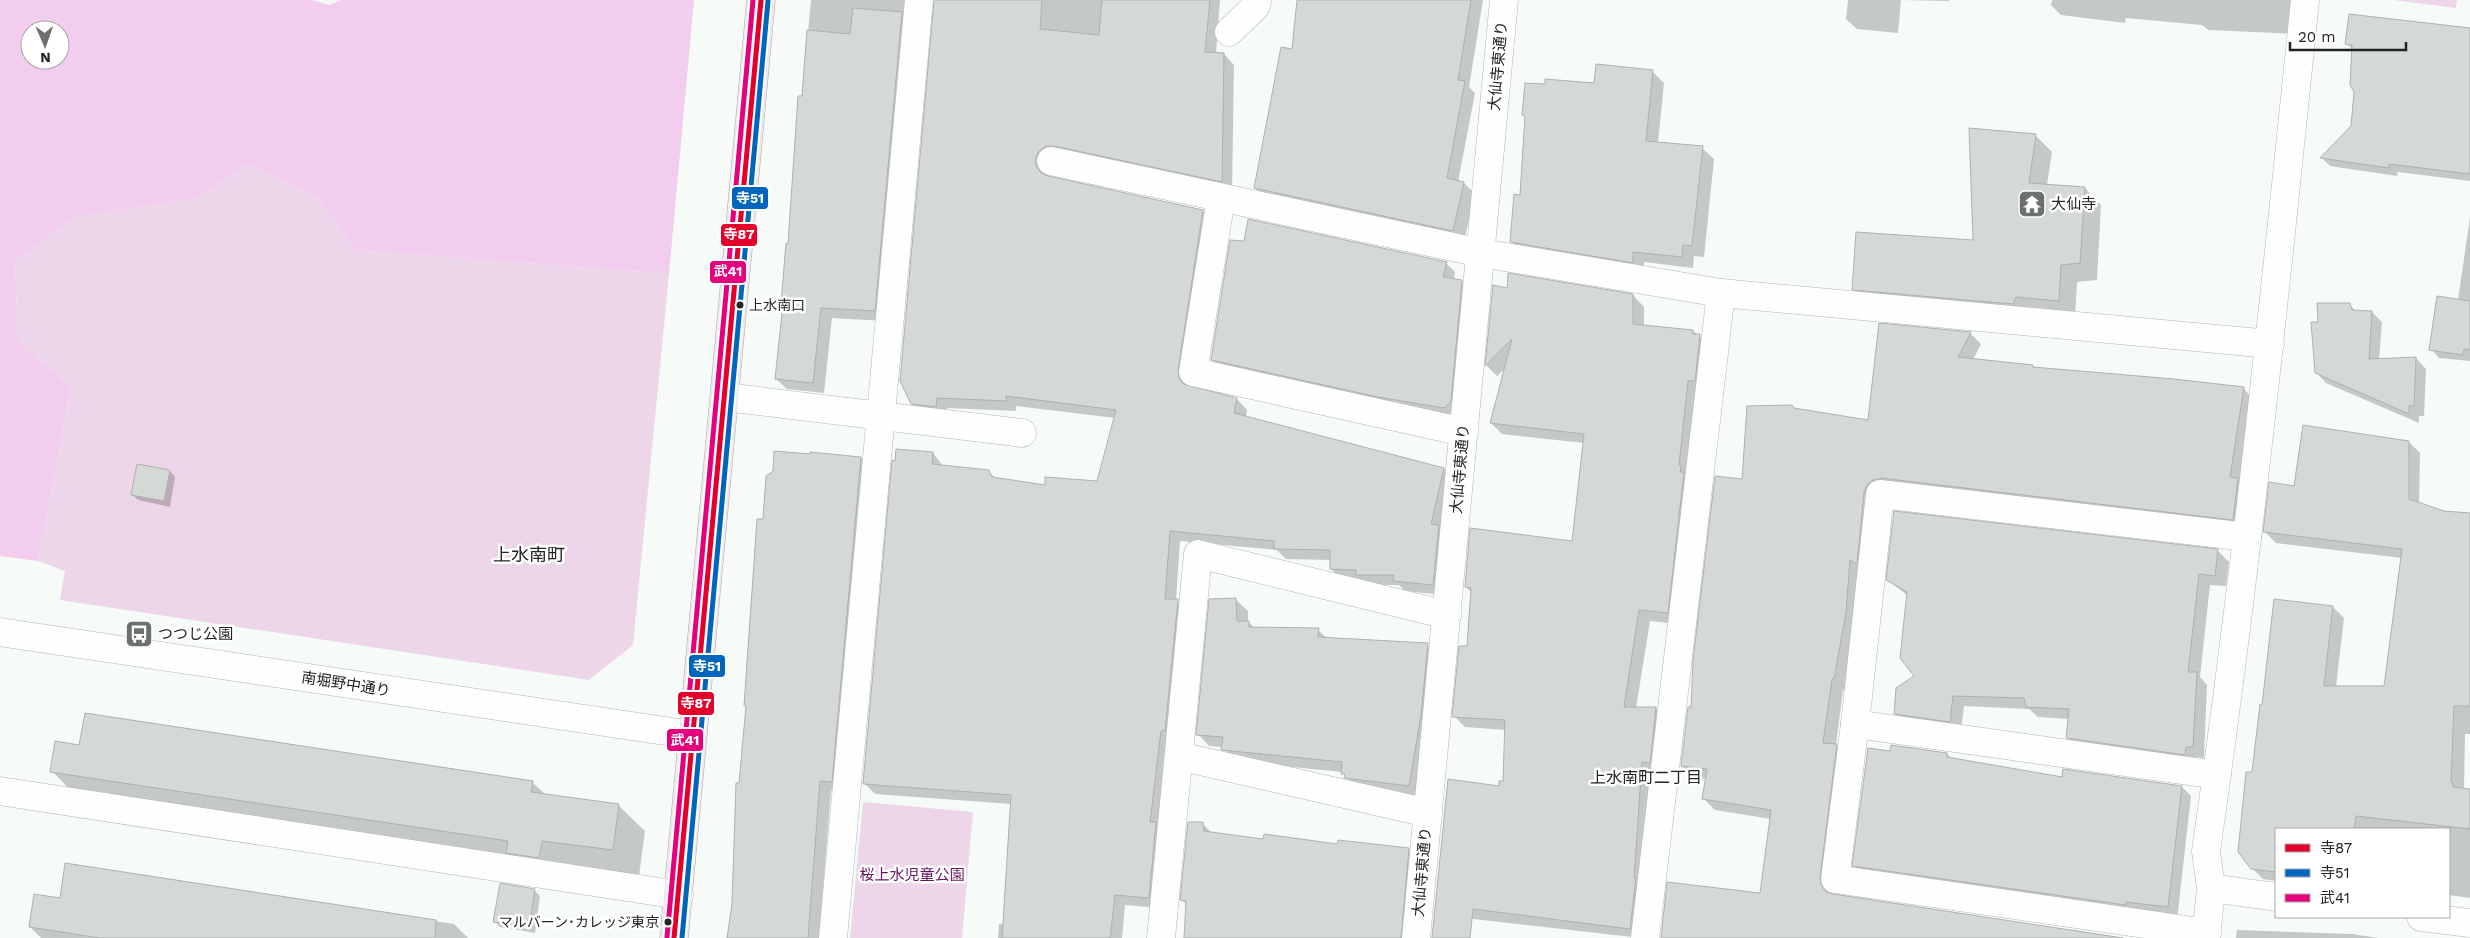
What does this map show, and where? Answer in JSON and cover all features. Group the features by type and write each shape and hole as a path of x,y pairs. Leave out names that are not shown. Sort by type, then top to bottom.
{"main road":[{"path":"674,938 761,0"}],"street":[{"path":"833,938 919,0"},
{"path":"1229,32 1256,6 1256,0"},
{"name":"大仙寺東通り","path":"1416,938 1504,0"},
{"path":"2248,537 1880,494 1855,724 1835,879 2206,936 2211,888 2206,851 2248,537 2270,344 2305,0"},
{"path":"1051,162 1481,253 1721,292 2270,344"},
{"path":"1221,198 1193,372 1464,432"},
{"path":"1645,938 1721,292"},
{"path":"725,397 1022,434"},
{"path":"1161,938 1198,554 1446,615"},
{"name":"南堀野中通り","path":"0,632 692,735"},
{"path":"1855,724 2217,775"},
{"path":"1179,756 1428,813"},
{"path":"0,791 679,895"},
{"path":"2211,888 2275,897"},
{"path":"2429,918 2470,923"}],"green space":[{"path":"2393,0 2457,0 2456,8"},
{"path":"248,164 316,196 355,250 669,274 633,645 589,680 60,600 65,571 38,561 71,388 18,340 15,263 74,217 196,199"},
{"name":"桜上水児童公園","path":"863,802 973,812 962,938 850,938"}],"shaded area":[{"path":"0,0 312,0 329,5 341,0 694,0 669,274 355,250 316,196 248,164 196,199 74,217 15,263 18,340 71,388 38,561 0,556"}],"building":[{"path":"934,0 1042,0 1040,29 1099,35 1102,0 1210,0 1205,52 1224,53 1222,182 1054,146 1046,146 1039,151 1036,158 1036,166 1041,173 1048,176 1203,210 1178,370 1179,378 1183,384 1237,398 1234,413 1444,468 1431,524 1439,525 1433,585 1393,581 1394,575 1356,575 1356,570 1330,569 1330,550 1274,549 1274,541 1170,531 1165,599 1178,599 1165,731 1161,731 1150,822 1156,822 1149,898 1115,895 1110,938 1002,938 1011,795 863,784 892,460 895,461 896,449 933,452 932,464 989,470 992,477 1045,485 1045,477 1097,481 1116,410 1006,396 1006,401 937,398 936,407 911,404 900,381"},
{"path":"1297,0 1471,0 1458,80 1465,81 1447,178 1464,182 1453,231 1254,188 1281,47 1292,49"},
{"path":"853,8 902,12 875,311 821,308 813,383 775,379 783,304 781,304 786,243 788,244 798,96 802,96 807,30 850,34"},
{"path":"2349,14 2470,28 2470,174 2389,164 2389,168 2320,158 2351,126 2354,92 2350,85 2352,45 2345,44"},
{"path":"1596,64 1653,70 1646,141 1703,146 1692,246 1683,245 1682,257 1633,252 1633,263 1510,242 1514,194 1520,195 1525,116 1522,115 1525,83 1545,84 1545,79 1594,83"},
{"path":"1969,128 2036,134 2029,183 2085,187 2080,263 2061,265 2059,301 2016,297 2013,304 1852,290 1856,232 1973,240"},
{"path":"1248,219 1447,262 1443,277 1462,280 1451,401 1444,408 1378,397 1211,360 1230,240 1244,241"},
{"path":"1508,273 1633,294 1633,324 1693,330 1693,334 1700,334 1695,381 1688,381 1679,465 1681,466 1680,472 1684,472 1668,613 1639,610 1624,707 1656,707 1650,763 1642,762 1634,878 1636,878 1630,929 1473,909 1470,938 1432,938 1448,779 1499,786 1499,781 1503,781 1505,720 1452,717 1459,646 1467,646 1471,588 1465,587 1470,528 1572,541 1584,434 1490,423 1512,339 1485,366 1493,285 1507,288"},
{"path":"2437,296 2470,301 2470,350 2464,349 2463,355 2429,350"},
{"path":"2317,303 2350,303 2352,310 2372,311 2369,359 2416,357 2414,406 2409,406 2409,414 2315,373 2311,322 2318,322"},
{"path":"1879,323 1971,332 1958,357 2033,365 2033,367 2244,387 2230,477 2238,478 2233,520 1881,478 1873,480 1867,485 1864,492 1857,564 1850,560 1846,612 1834,679 1832,679 1823,743 1837,744 1820,877 1821,885 1826,892 1833,894 2123,938 1661,938 1667,882 1760,893 1771,810 1702,799 1707,769 1681,766 1688,707 1691,707 1693,660 1715,476 1742,479 1747,406 1792,405 1794,408 1868,420"},
{"path":"2303,425 2409,441 2409,499 2444,511 2470,513 2470,706 2454,706 2451,782 2453,787 2470,789 2470,829 2356,816 2354,828 2275,828 2275,872 2251,869 2238,852 2246,772 2252,772 2274,599 2333,606 2324,686 2384,686 2402,549 2263,532 2269,482 2294,486"},
{"path":"774,451 861,457 832,782 820,781 808,938 727,938 732,904 736,783 739,783 746,706 744,706 757,519 763,519 766,476 773,471"},
{"path":"137,464 170,470 164,501 131,495"},
{"path":"1894,511 2218,549 2215,576 2199,574 2188,672 2197,672 2193,747 2186,747 2185,755 2066,738 2069,709 2026,707 2024,698 1953,696 1950,722 1894,714 1896,688 1914,676 1900,658 1907,592 1886,580"},
{"path":"1236,598 1237,621 1249,621 1249,627 1319,628 1318,637 1428,643 1421,715 1409,786 1344,778 1345,774 1341,774 1342,762 1221,750 1223,737 1196,735 1209,599"},
{"path":"85,713 533,781 531,792 619,804 613,850 542,841 539,858 506,853 508,841 50,772 55,741 79,745"},
{"path":"1891,745 1947,753 1947,757 2062,777 2063,769 2182,786 2168,907 2126,902 2126,905 1852,866 1868,748 1890,751"},
{"path":"1188,822 1203,822 1204,831 1263,839 1264,834 1337,844 1338,840 1409,848 1401,938 1184,938 1186,901 1180,900"},
{"path":"65,863 436,920 435,938 100,938 29,927 34,894 60,898"},
{"path":"500,883 535,889 529,928 493,922"}],"transit line":[{"name":"武41","path":"667,937 753,0"},
{"name":"寺87","path":"674,938 761,0"},
{"name":"寺51","path":"682,938 768,1"}],"place":[{"name":"大仙寺","path":"2032,204"},
{"name":"上水南口","path":"740,305"},
{"name":"つつじ公園","path":"139,634"},
{"name":"マルバーン･カレッジ東京","path":"668,922"}],"district":[{"name":"上水南町","path":"529,555"},
{"name":"上水南町二丁目","path":"1646,777"}]}
